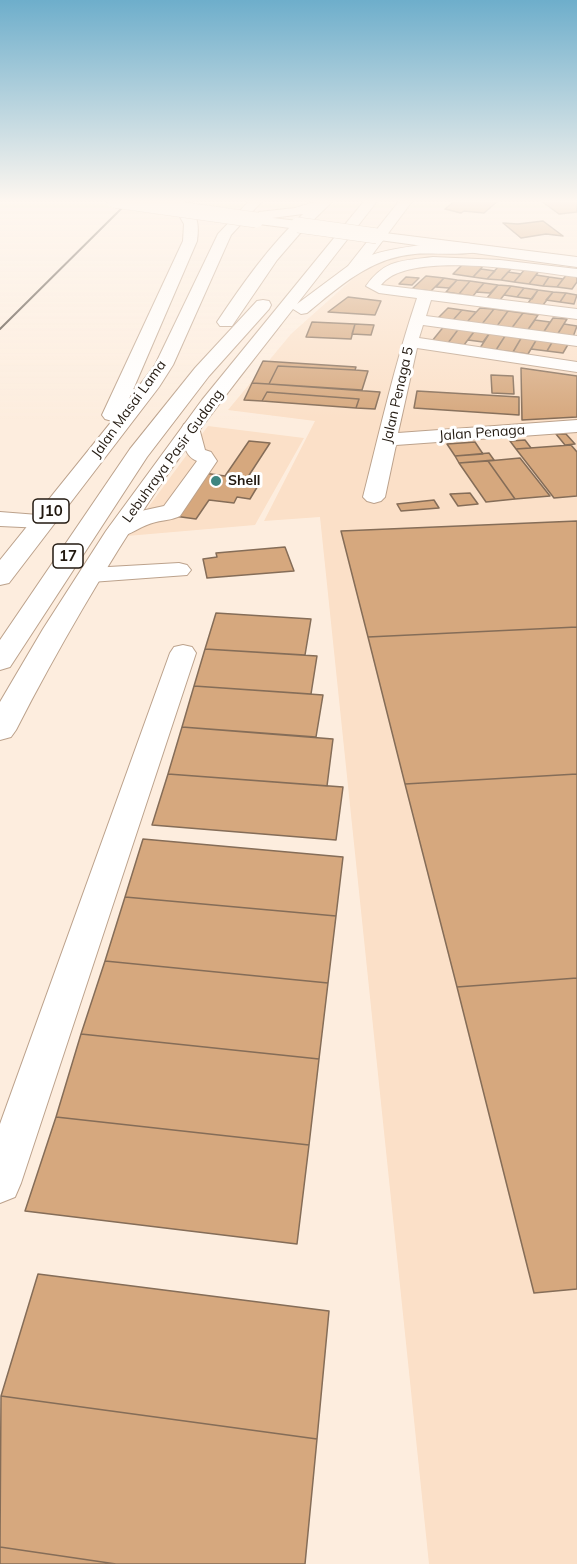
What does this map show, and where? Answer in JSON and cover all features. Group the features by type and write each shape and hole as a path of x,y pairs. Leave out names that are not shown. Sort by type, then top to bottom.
{"main road":[{"path":"104,446 113,414 176,273"},
{"name":"Jalan Masai Lama","path":"0,577 104,446 164,365 207,273"},
{"path":"202,372 215,340 257,273"},
{"name":"Lebuhraya Pasir Gudang","path":"0,730 24,685 118,531 191,428 314,273"},
{"path":"254,349 291,316 348,273"},
{"name":"Lebuhraya Pasir Gudang","path":"0,661 138,453 202,372 271,296"},
{"path":"125,385 133,389 149,387"}],"street":[{"path":"385,273 380,275 373,286 379,289 577,314"},
{"path":"432,273 453,276"},
{"name":"Jalan Penaga 5","path":"374,497 410,342 425,295"},
{"path":"410,342 570,366 577,342 417,320"},
{"name":"Jalan Penaga","path":"387,440 577,426"},
{"path":"118,531 149,516 169,513 207,461 204,456 196,454 191,428"},
{"path":"0,519 43,521"},
{"path":"91,575 179,570"},
{"path":"0,1183 183,653"}],"shaded area":[{"path":"359,273 577,273 577,1564 429,1564 320,517 264,521 315,421 228,410 291,334"},
{"path":"208,426 304,438 255,525 127,536"}],"building":[{"path":"454,273 477,273 473,277"},
{"path":"477,273 493,273 487,279 473,277"},
{"path":"493,273 507,273 501,280 487,279"},
{"path":"507,273 521,274 514,282 501,280"},
{"path":"522,273 537,273 529,284 514,282"},
{"path":"567,274 577,276 577,282 572,289 557,287"},
{"path":"536,275 549,277 543,286 529,284"},
{"path":"426,276 444,278 431,291 412,289"},
{"path":"406,277 419,278 412,285 399,284"},
{"path":"549,277 563,279 557,287 543,286"},
{"path":"444,278 457,280 449,288 436,287"},
{"path":"457,280 470,281 459,294 446,292"},
{"path":"470,281 484,283 473,296 459,294"},
{"path":"484,283 498,285 490,293 476,292"},
{"path":"498,285 511,286 500,300 487,298"},
{"path":"511,286 524,288 517,297 504,295"},
{"path":"524,288 538,290 532,299 517,297"},
{"path":"538,290 553,292 543,305 528,303"},
{"path":"553,292 566,293 560,302 546,300"},
{"path":"566,293 577,295 574,304 560,302"},
{"path":"348,297 381,301 375,315 328,312"},
{"path":"448,308 462,310 453,320 438,318"},
{"path":"480,308 494,309 482,324 467,322"},
{"path":"494,309 508,311 497,326 482,324"},
{"path":"462,310 476,312 467,322 453,320"},
{"path":"508,311 523,313 511,329 497,326"},
{"path":"523,313 538,315 527,331 511,329"},
{"path":"553,318 567,319 557,335 543,333"},
{"path":"535,320 550,322 543,333 527,331"},
{"path":"312,322 355,324 351,339 306,337"},
{"path":"355,324 374,325 371,335 352,334"},
{"path":"564,324 577,326 573,337 557,335"},
{"path":"445,325 460,327 448,343 432,341"},
{"path":"460,327 476,329 464,345 448,343"},
{"path":"476,329 491,331 483,342 468,340"},
{"path":"491,331 507,333 496,350 480,348"},
{"path":"507,333 523,335 513,352 496,350"},
{"path":"523,335 538,337 528,354 513,352"},
{"path":"538,337 554,339 547,351 531,349"},
{"path":"554,339 570,341 563,353 547,351"},
{"path":"263,361 356,367 355,370 278,366 269,384 252,383"},
{"path":"278,366 368,371 362,390 269,384"},
{"path":"521,368 577,376 577,417 522,420"},
{"path":"491,375 513,376 514,394 492,393"},
{"path":"252,383 380,392 375,409 356,408 359,399 267,392 262,401 244,400"},
{"path":"417,391 519,397 519,415 414,408"},
{"path":"267,392 359,399 356,408 262,401"},
{"path":"556,434 566,434 575,444 565,445"},
{"path":"525,440 531,448 516,449 510,441"},
{"path":"249,441 270,443 244,483 259,484 250,499 237,497 234,503 209,500 196,519 174,516 204,473 225,476"},
{"path":"475,442 483,454 455,456 447,444"},
{"path":"571,445 577,452 577,496 554,498 516,449"},
{"path":"489,453 494,460 459,463 455,456"},
{"path":"520,458 550,496 515,499 488,461"},
{"path":"488,461 515,499 486,502 459,463"},
{"path":"470,493 478,504 458,506 450,494"},
{"path":"434,500 439,508 401,511 397,504"},
{"path":"577,521 577,627 368,637 341,531"},
{"path":"285,547 294,571 207,578 203,559 217,557 216,553"},
{"path":"216,613 311,619 305,655 205,649"},
{"path":"577,627 577,774 405,784 368,637"},
{"path":"205,649 317,656 311,694 194,686"},
{"path":"194,686 323,695 316,737 182,727"},
{"path":"182,727 333,739 327,786 168,774"},
{"path":"168,774 343,787 336,840 152,825"},
{"path":"577,774 577,978 457,987 405,784"},
{"path":"143,839 343,857 336,916 125,897"},
{"path":"125,897 336,916 328,983 105,961"},
{"path":"105,961 328,983 319,1059 81,1034"},
{"path":"577,978 577,1289 534,1293 457,987"},
{"path":"81,1034 319,1059 309,1145 56,1117"},
{"path":"56,1117 309,1145 297,1244 25,1211"},
{"path":"38,1274 329,1311 317,1439 1,1396"},
{"path":"1,1396 317,1439 305,1564 116,1564 0,1547"},
{"path":"0,1547 116,1564 0,1564"}],"railway":[{"path":"0,329 56,273"}],"place":[{"name":"Shell","path":"216,481"}]}
